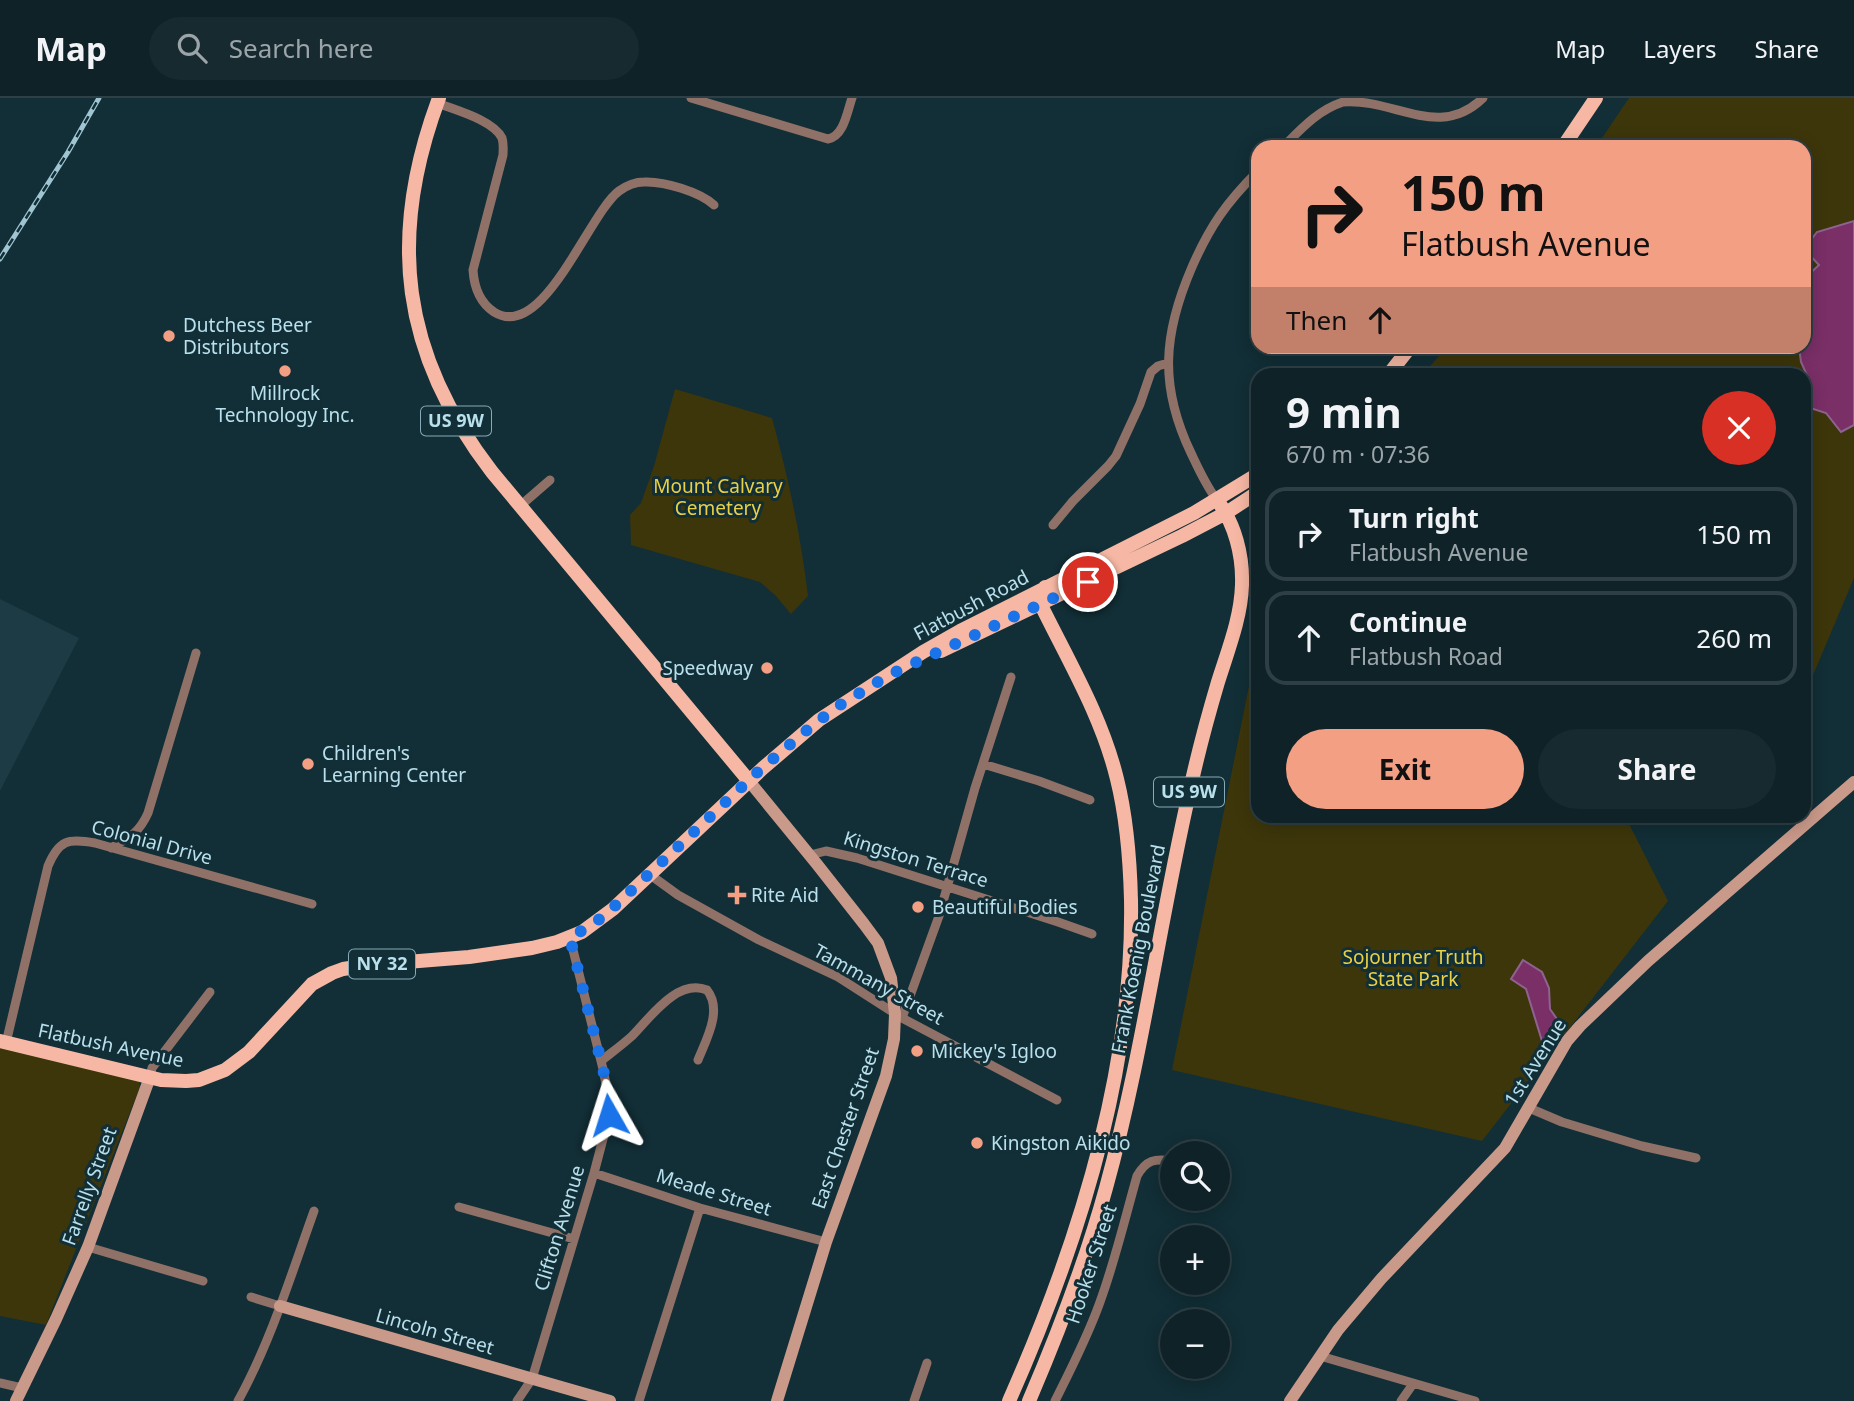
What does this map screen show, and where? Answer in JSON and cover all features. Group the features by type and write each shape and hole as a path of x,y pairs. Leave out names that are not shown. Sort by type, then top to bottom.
{"main road":[{"path":"1568,140 1596,98"},
{"name":"US 9W","path":"438,101 421,151 411,200 409,255 416,314 426,353 448,406 468,439 520,506 749,781"},
{"path":"1386,368 1402,354"},
{"path":"1394,368 1404,354"},
{"name":"Flatbush Road","path":"806,731 835,708 950,636 1173,524 1251,478"},
{"name":"Flatbush Road","path":"889,675 1041,605 1226,513 1251,497"},
{"name":"Frank Koenig Boulevard","path":"1028,1401 1077,1280 1109,1177 1188,797 1237,620 1242,569 1235,533 1217,500"},
{"path":"1041,605 1045,587"},
{"name":"Frank Koenig Boulevard","path":"1009,1401 1060,1274 1089,1182 1120,1046 1131,933 1126,824 1115,770 1097,718 1041,605"},
{"name":"Flatbush Avenue","path":"3,1042 150,1077 186,1082 199,1080 225,1070 248,1052 312,984 331,973 369,965 503,952 570,938 603,917 806,731"}],"street":[{"path":"691,98 705,99 828,139 834,139 840,132 852,98"},
{"path":"1290,140 1322,112 1353,99 1381,99 1430,114 1447,115 1461,113 1483,98"},
{"path":"438,101 491,126 502,138 503,155 473,270 474,285 482,301 501,315 521,315 540,299 575,255 609,201 617,192 630,185 642,182 680,188 707,198 714,205"},
{"path":"1217,500 1209,490 1177,421 1168,363 1172,323 1206,235 1225,206 1251,178"},
{"path":"1053,525 1116,456 1151,372 1168,363"},
{"path":"520,506 550,481"},
{"path":"111,848 133,836 148,813 196,653"},
{"name":"East Chester Street","path":"778,1401 826,1242 886,1076 899,1016 932,936 1011,677"},
{"path":"983,764 1090,800"},
{"name":"East Chester Street","path":"749,781 878,943 891,978 899,1016"},
{"name":"1st Avenue","path":"1811,819 1854,782"},
{"name":"1st Avenue","path":"1290,1401 1338,1330 1381,1279 1505,1148 1567,1041 1580,1026 1707,908 1806,823"},
{"name":"Colonial Drive","path":"3,1042 48,866 59,846 68,841 81,840 312,904"},
{"name":"Kingston Terrace","path":"810,855 826,852 842,854 1092,934"},
{"name":"Tammany Street","path":"649,874 678,895 759,940 838,977 899,1016 1057,1100"},
{"name":"Clifton Avenue","path":"517,1401 532,1379 609,1115 609,1099 601,1061 570,938"},
{"path":"601,1061 629,1039 664,1003 679,992 694,987 707,990 714,1011 698,1060"},
{"name":"Farrelly Street","path":"16,1401 88,1247 152,1068 210,992"},
{"path":"1529,1108 1562,1122 1642,1146 1696,1158"},
{"name":"Hooker Street","path":"1055,1401 1100,1303 1137,1176 1149,1161 1160,1159"},
{"name":"Meade Street","path":"594,1173 700,1208 826,1242"},
{"path":"459,1207 574,1239"},
{"path":"639,1401 700,1208"},
{"path":"238,1401 256,1368 314,1211"},
{"path":"88,1247 204,1281"},
{"name":"Lincoln Street","path":"251,1297 610,1401"},
{"path":"1320,1356 1475,1401"},
{"path":"914,1401 927,1363"},
{"path":"525,1401 532,1379"},
{"path":"0,1383 22,1388"},
{"path":"1401,1401 1413,1384"}],"shaded area":[{"path":"1854,221 1854,425 1841,432 1826,413 1811,408 1811,368 1804,368 1800,354 1811,354 1811,272 1819,265 1811,256 1811,240 1817,232"},
{"path":"0,599 79,638 0,791"},
{"path":"1523,960 1542,972 1549,988 1550,1009 1559,1022 1542,1041 1526,989 1511,979"}],"green space":[{"path":"1629,98 1854,98 1854,578 1811,680 1811,368 1428,368 1441,354 1811,354 1811,140 1601,140"},
{"name":"Mount Calvary Cemetery","path":"675,389 772,418 793,506 808,596 791,614 760,582 631,545 630,515 641,503"},
{"name":"Sojourner Truth State Park","path":"1251,676 1251,823 1629,823 1668,901 1482,1141 1172,1070"},
{"path":"0,1048 139,1081 140,1087 46,1325 0,1316"}],"railway":[{"path":"0,259 99,98"}],"place":[{"name":"Dutchess Beer Distributors","path":"169,336"},
{"name":"Millrock Technology Inc.","path":"285,371"},
{"name":"Speedway","path":"767,668"},
{"name":"Children's Learning Center","path":"308,764"},
{"name":"Rite Aid","path":"737,895"},
{"name":"Beautiful Bodies","path":"918,907"},
{"name":"Mickey's Igloo","path":"917,1051"},
{"name":"Kingston Aikido","path":"977,1143"}],"route":[{"path":"609,1115 603,1069 570,938 603,917 762,768 835,708 889,675 1088,582"}]}
